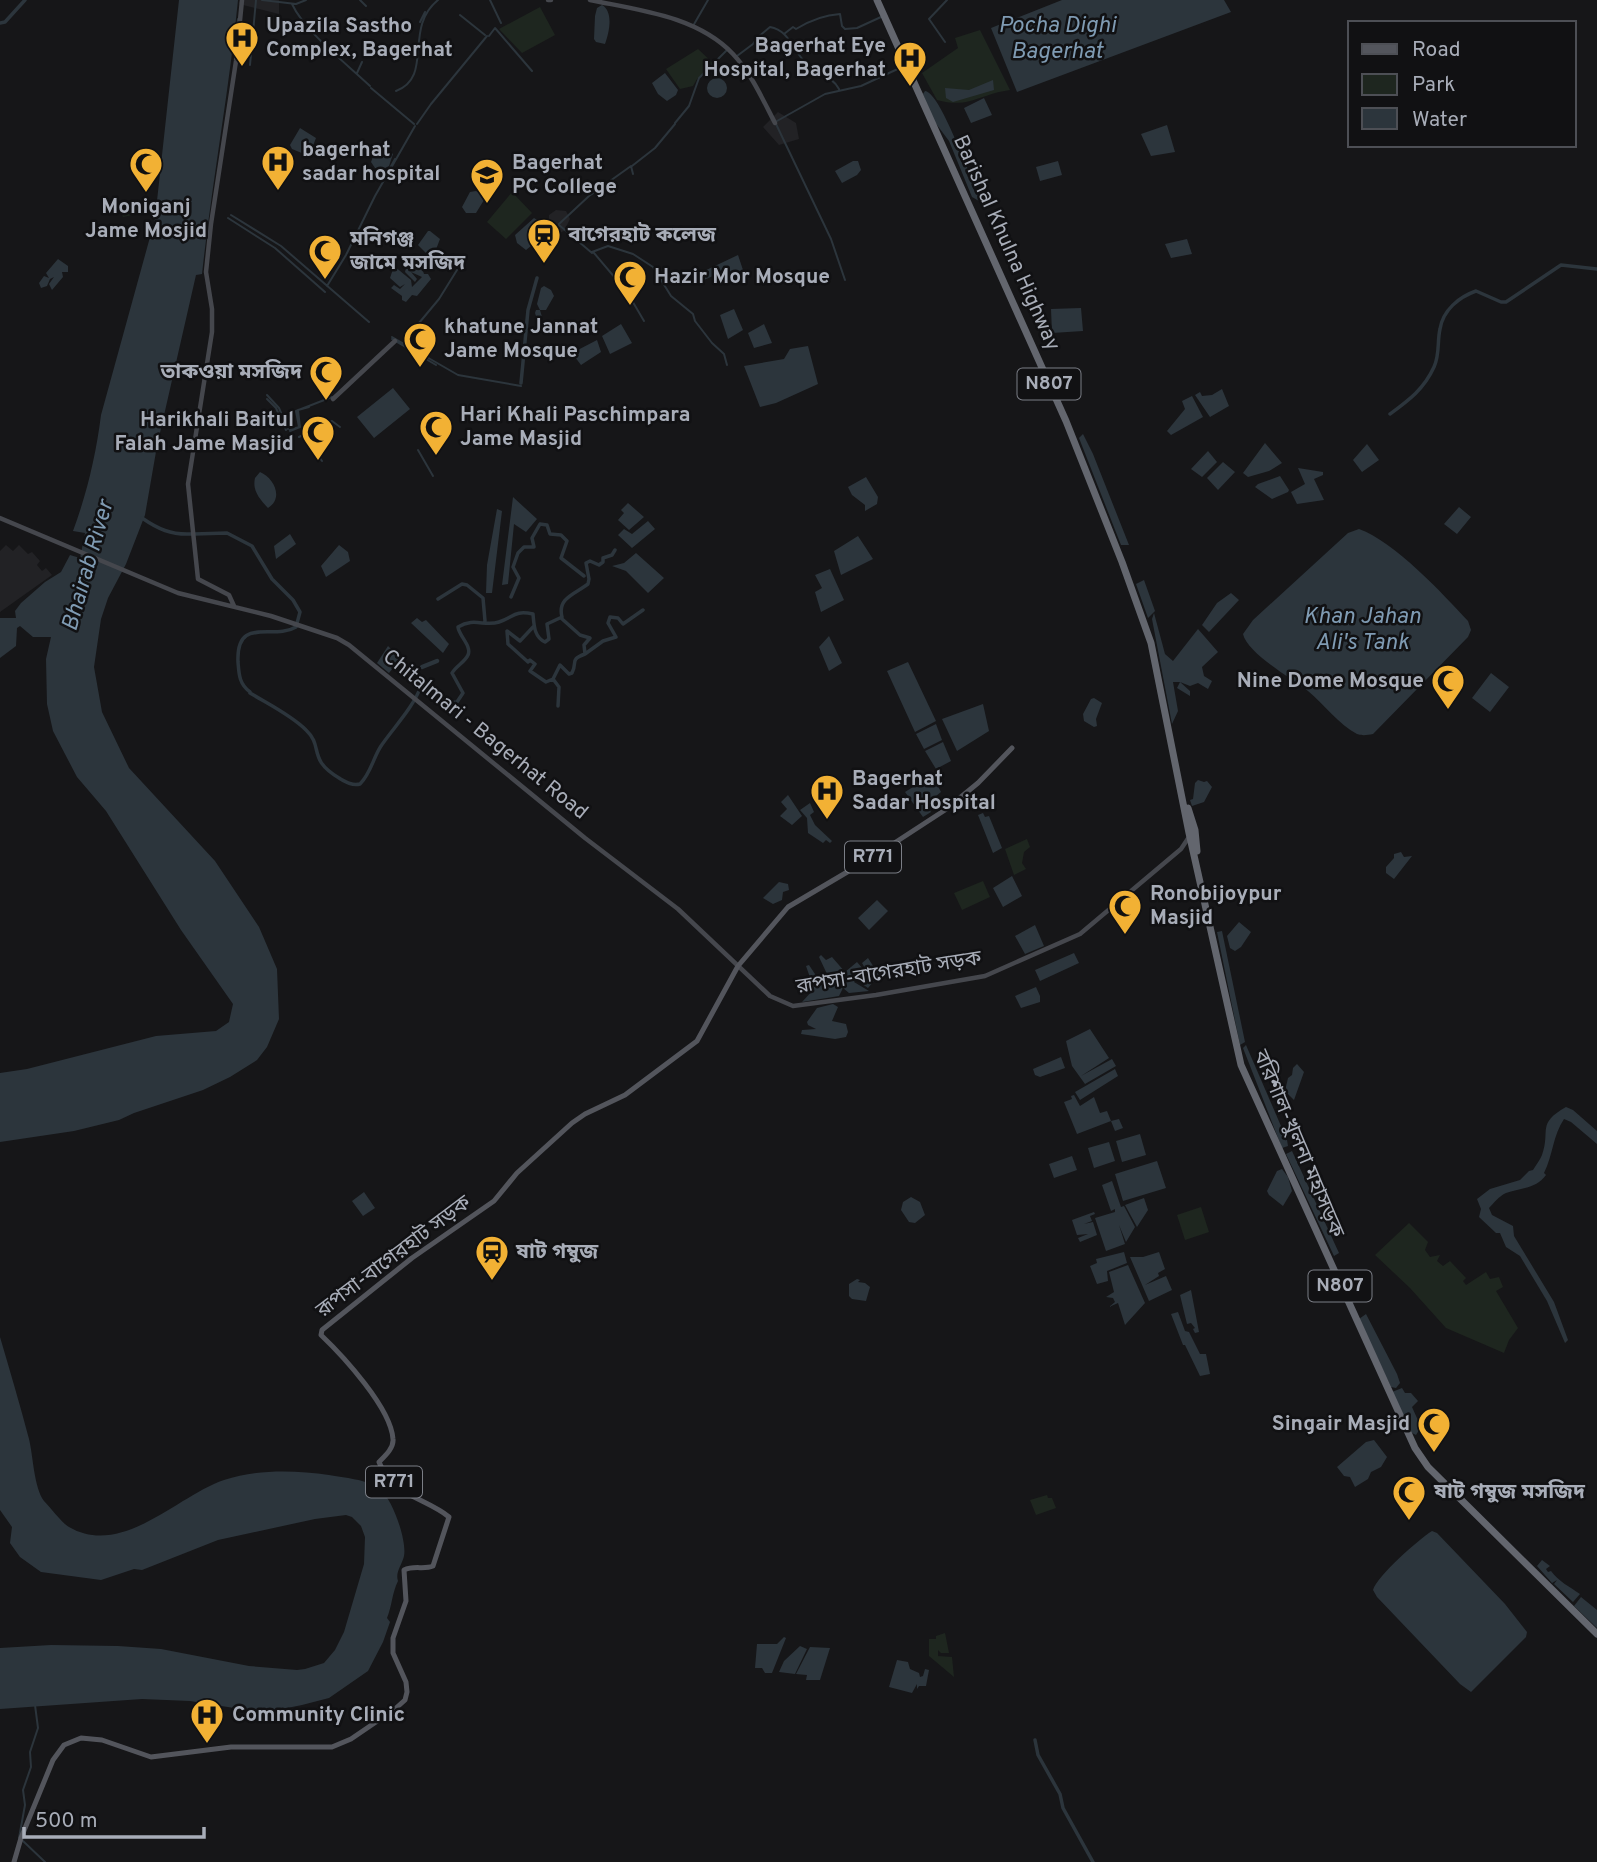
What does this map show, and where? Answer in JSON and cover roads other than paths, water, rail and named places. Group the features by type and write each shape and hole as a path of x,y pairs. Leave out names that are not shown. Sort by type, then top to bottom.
{"highway":[{"name":"Barishal Khulna Highway","path":"877,0 1066,421 1122,562 1151,643 1179,783"},
{"name":"বরিশাল-খুলনা মহাসড়ক","path":"1179,783 1199,873"},
{"name":"বরিশাল-খুলনা মহাসড়ক","path":"1191,830 1192,845 1241,1065 1415,1448 1429,1467 1597,1634"}],"main road":[{"path":"234,606 229,596 198,579 188,476 207,376 212,309 206,272 242,0"},
{"path":"590,0 668,18 703,30 736,57 775,123"},
{"path":"333,398 395,341"},
{"name":"Chitalmari - Bagerhat Road","path":"0,518 178,593 291,623 337,638 349,645 585,838 678,909 738,966"},
{"name":"R771","path":"738,966 788,907 945,810 978,783 1012,748"},
{"name":"রূপসা-বাগেরহাট সড়ক","path":"14,1862 20,1840 53,1760 64,1745 81,1738 102,1740 151,1757 231,1747 332,1748 351,1739 405,1700 406,1682 393,1653 393,1638 406,1601 404,1570 410,1567 433,1566 449,1517 404,1493 382,1469 379,1462 394,1440 381,1408 351,1364 321,1335 321,1331 412,1258 494,1201 517,1173 572,1123 625,1095 697,1041 738,966 770,996 793,1006 985,976 1080,934 1181,849 1191,830"},
{"path":"1181,849 1192,845"}],"water":[{"name":"Bhairab River","path":"179,0 238,0 230,69 202,274 196,275 157,446 145,515 126,564 108,598 101,619 94,667 102,712 129,768 215,861 259,927 277,969 279,1019 267,1047 257,1060 203,1090 119,1120 74,1131 0,1142 0,1073 27,1069 156,1036 216,1031 229,1022 233,1004 181,930 106,811 77,777 53,731 47,704 46,659 51,637 33,637 20,626 17,628 16,646 0,658 0,618 16,618 15,611 21,603 61,572 70,555 80,558 85,533 73,531 90,474 101,415 155,219"},
{"name":"Pocha Dighi Bagerhat","path":"1062,0 1224,0 1231,12 1017,92 991,28"},
{"path":"602,5 609,18 605,44 594,39 595,16 597,8"},
{"path":"665,73 678,90 676,95 667,101 658,94 652,83"},
{"path":"717,78 724,81 727,88 724,95 717,98 710,95 707,88 710,81"},
{"path":"993,80 994,90 953,102 946,98 945,88 969,90"},
{"path":"925,91 937,102 949,126 969,171 967,176 972,180 973,189 980,194 979,201 972,197 949,141 934,121 923,94"},
{"path":"984,98 992,115 971,123 964,108"},
{"path":"1167,125 1175,152 1151,156 1141,134"},
{"path":"300,128 316,138 309,156 292,149 290,145"},
{"path":"381,144 393,154 389,166 381,170 375,168 371,162"},
{"path":"858,161 861,170 842,183 835,171"},
{"path":"1058,161 1062,175 1040,181 1036,167"},
{"path":"470,192 482,194 484,200 476,213 466,213 462,207"},
{"path":"534,218 547,233 526,250 517,243 515,235"},
{"path":"428,231 440,239 435,252 429,256 418,245"},
{"path":"1187,239 1192,254 1171,258 1165,244"},
{"path":"738,255 743,270 727,275 724,270 713,273 713,276 704,280 700,273"},
{"path":"58,259 68,266 68,272 62,272 63,277 52,290 49,284 54,277 47,286 41,288 39,283 44,276 49,278 46,273"},
{"path":"411,263 422,268 424,274 428,274 431,279 417,296 412,295 406,302 391,288 394,285 400,289 405,284 400,287 390,278 394,266 411,280 412,287 422,277 411,272 417,279 415,282 405,272 406,268 410,270"},
{"path":"544,286 551,290 554,296 546,310 540,310 537,304"},
{"path":"1081,308 1083,331 1052,333 1051,309"},
{"path":"734,309 743,330 728,339 720,315"},
{"path":"540,310 542,317 538,322 535,313"},
{"path":"621,324 632,343 610,354 602,336"},
{"path":"764,324 772,343 754,348 748,333"},
{"path":"597,340 601,352 581,365 572,353"},
{"path":"808,346 818,384 776,403 760,407 744,366 784,359 790,349"},
{"path":"393,388 410,409 374,438 357,417"},
{"path":"1222,389 1229,406 1210,417 1195,395 1200,392 1202,396 1212,395"},
{"path":"1192,396 1203,417 1171,435 1167,431 1185,409 1182,401"},
{"path":"1083,434 1129,545 1121,545 1079,438"},
{"path":"1265,443 1282,463 1269,471 1248,477 1243,473"},
{"path":"1367,444 1379,460 1362,472 1353,460"},
{"path":"1208,451 1217,462 1202,477 1191,469"},
{"path":"1223,462 1235,472 1218,490 1207,478"},
{"path":"1298,468 1323,472 1323,475 1314,479 1324,500 1297,504 1291,492 1305,484"},
{"path":"260,472 273,483 275,489 275,499 268,508 257,495 255,487 255,478"},
{"path":"1280,476 1288,492 1272,499 1255,487 1258,484"},
{"path":"866,477 878,497 877,504 865,511 865,505 852,495 848,487"},
{"path":"513,497 537,519 526,532 514,524 508,584 502,585"},
{"path":"628,503 644,517 629,530 618,520 624,513 621,510"},
{"path":"1459,507 1471,517 1457,534 1444,524"},
{"path":"497,509 502,511 492,593 486,593 487,565"},
{"path":"648,521 655,529 632,548 618,535 624,529 632,534"},
{"name":"Khan Jahan Ali's Tank","path":"1359,529 1388,545 1417,569 1468,621 1471,630 1468,637 1373,734 1365,735 1357,734 1344,725 1308,691 1261,657 1252,649 1243,634 1253,620 1348,533"},
{"path":"290,534 296,544 276,559 274,546"},
{"path":"858,536 873,559 841,575 834,551"},
{"path":"339,545 348,552 350,561 326,577 321,566"},
{"path":"636,553 664,578 648,593 626,571 612,566 624,563"},
{"path":"830,569 844,600 821,612 815,592 822,588 815,575"},
{"path":"1144,580 1155,611 1148,618 1136,584"},
{"path":"1231,593 1239,600 1209,632 1202,625 1217,603"},
{"path":"1154,613 1165,654 1173,661 1198,629 1218,652 1202,667 1204,676 1212,681 1208,689 1198,683 1190,686 1173,682 1178,711 1172,724 1152,619"},
{"path":"417,618 422,622 426,620 449,644 443,653 411,623"},
{"path":"829,636 842,663 829,671 819,647"},
{"path":"388,646 397,659 401,658 389,673 377,663"},
{"path":"908,662 936,721 915,732 887,671"},
{"path":"1491,673 1509,687 1490,712 1472,698"},
{"path":"1180,682 1190,691 1190,696 1177,688"},
{"path":"1094,698 1102,703 1096,719 1097,726 1094,727 1084,721 1083,714"},
{"path":"983,704 989,731 957,751 942,719"},
{"path":"936,724 942,740 924,749 916,734"},
{"path":"943,742 951,761 936,769 925,751"},
{"path":"932,775 941,792 926,804 931,812 923,817 905,792"},
{"path":"1198,780 1207,781 1212,787 1204,802 1192,806 1190,800 1193,799 1195,783"},
{"path":"788,795 802,816 792,825 780,816 787,809 781,802"},
{"path":"810,803 814,812 810,815 815,825 832,841 830,843 826,840 823,843 808,833 807,818 800,810"},
{"path":"983,813 985,817 989,816 1002,848 993,853 978,815"},
{"path":"1401,852 1404,857 1412,856 1394,879 1386,873 1386,867 1394,854"},
{"path":"1012,876 1022,896 1003,907 993,888"},
{"path":"779,882 788,884 789,890 783,892 782,900 773,904 763,898"},
{"path":"877,900 888,911 869,930 858,918"},
{"path":"1239,922 1251,932 1235,951 1230,948 1227,936"},
{"path":"1035,925 1044,946 1025,954 1015,936"},
{"path":"1222,931 1245,1042 1240,1045 1217,932"},
{"path":"1074,953 1079,963 1040,981 1035,970"},
{"path":"821,955 826,960 832,957 845,972 857,962 863,969 854,982 869,991 849,993 843,988 839,996 802,1002 814,989 806,966 809,965 819,980 827,974 819,957"},
{"path":"868,958 879,975 868,988 858,981 866,970 862,963"},
{"path":"1036,987 1040,1002 1021,1008 1015,996"},
{"path":"833,1004 838,1007 832,1021 846,1024 846,1037 835,1039 801,1034 802,1030 816,1029 807,1022 817,1008"},
{"path":"1090,1029 1109,1058 1081,1076 1112,1059 1116,1066 1085,1084 1072,1066 1066,1041"},
{"path":"1246,1045 1288,1146 1282,1148 1243,1048"},
{"path":"1061,1057 1065,1068 1040,1077 1035,1075 1033,1069"},
{"path":"1297,1064 1304,1072 1294,1100 1285,1091 1288,1078"},
{"path":"1115,1069 1118,1076 1080,1100 1075,1092"},
{"path":"1074,1095 1080,1106 1094,1097 1100,1113 1107,1111 1111,1121 1077,1134 1064,1102 1072,1099 1071,1096"},
{"path":"1566,1107 1597,1131 1597,1144 1564,1119 1542,1180 1533,1186 1503,1194 1489,1208 1492,1215 1513,1226 1514,1236 1554,1302 1568,1340 1565,1343 1547,1301 1520,1256 1506,1247 1500,1233 1496,1233 1479,1217 1481,1209 1477,1199 1490,1189 1520,1180 1533,1170 1542,1155 1548,1123"},
{"path":"1119,1119 1123,1128 1115,1131 1111,1121"},
{"path":"1140,1134 1146,1155 1122,1162 1116,1141"},
{"path":"1109,1142 1115,1161 1094,1168 1088,1148"},
{"path":"1292,1151 1339,1253 1334,1256 1286,1154"},
{"path":"1072,1156 1077,1170 1054,1178 1049,1164"},
{"path":"1157,1161 1166,1188 1123,1201 1115,1174"},
{"path":"1282,1169 1288,1177 1292,1191 1283,1206 1267,1191 1277,1171"},
{"path":"1112,1181 1121,1207 1124,1206 1135,1227 1126,1242 1119,1225 1125,1244 1106,1251 1095,1218 1115,1212 1115,1209 1111,1211 1102,1185"},
{"path":"364,1192 375,1208 363,1216 352,1201"},
{"path":"911,1197 920,1202 925,1215 915,1223 909,1222 901,1210 903,1202"},
{"path":"1144,1198 1148,1210 1137,1227 1125,1205"},
{"path":"1094,1212 1095,1214 1090,1216 1092,1221 1084,1224 1093,1222 1097,1235 1080,1242 1078,1238 1088,1234 1077,1235 1072,1220"},
{"path":"1124,1252 1127,1263 1107,1271 1108,1281 1097,1284 1090,1266 1097,1263 1096,1259"},
{"path":"1159,1252 1165,1269 1145,1285 1166,1276 1172,1290 1149,1301 1130,1257 1143,1257"},
{"path":"1128,1265 1145,1303 1125,1325 1118,1303 1109,1307 1115,1302 1113,1298 1106,1297 1114,1292 1109,1272"},
{"path":"857,1279 870,1287 866,1301 849,1296 849,1284"},
{"path":"1191,1290 1199,1332 1195,1333 1191,1323 1187,1324 1180,1295"},
{"path":"1178,1312 1185,1331 1189,1332 1200,1354 1206,1354 1210,1374 1200,1376 1183,1345 1171,1314"},
{"path":"1366,1314 1397,1374 1400,1383 1396,1388 1391,1387 1359,1319"},
{"path":"0,1337 29,1439 41,1495 69,1527 89,1535 109,1535 129,1530 206,1488 237,1476 290,1471 316,1473 362,1481 380,1489 390,1502 398,1521 404,1556 387,1618 390,1622 368,1671 329,1698 272,1711 253,1711 190,1701 142,1699 0,1709 0,1648 51,1645 161,1649 249,1666 297,1670 324,1663 335,1650 344,1632 364,1564 365,1537 361,1526 346,1515 218,1540 142,1570 134,1569 101,1580 41,1572 20,1557 10,1543 12,1527 0,1510"},
{"path":"1402,1388 1418,1401 1412,1407 1421,1427 1416,1435 1412,1433 1392,1392"},
{"path":"1374,1440 1387,1457 1381,1467 1371,1472 1368,1479 1355,1487 1350,1477 1344,1476 1337,1467 1366,1442"},
{"path":"1432,1531 1437,1533 1505,1604 1527,1632 1526,1637 1471,1692 1460,1684 1373,1590 1390,1567"},
{"path":"1542,1560 1550,1566 1546,1569 1548,1572 1551,1571 1580,1594 1573,1602 1554,1584 1557,1580 1552,1583 1537,1566"},
{"path":"1581,1597 1597,1610 1597,1628 1574,1606"},
{"path":"786,1638 772,1673 755,1668 757,1644 777,1644"},
{"path":"800,1646 807,1649 795,1674 779,1672 784,1661"},
{"path":"810,1647 830,1648 820,1680 806,1680 807,1675 796,1674"},
{"path":"897,1660 908,1662 910,1669 919,1673 920,1677 925,1669 929,1670 926,1686 919,1686 917,1689 917,1684 912,1693 889,1687"}],"waterway":[{"path":"0,23 5,22 25,0"},
{"path":"250,65 256,0"},
{"path":"262,0 296,4 306,0"},
{"path":"360,0 366,6"},
{"path":"396,91 414,75 422,24 428,11 438,0"},
{"path":"490,0 501,23"},
{"path":"693,26 708,0"},
{"path":"945,42 929,19 947,0"},
{"path":"292,4 306,26 370,86"},
{"path":"420,22 425,12"},
{"path":"784,34 793,27 796,29 806,23 834,15 840,14 845,29 857,28 881,17"},
{"path":"460,15 485,35"},
{"path":"236,42 238,19"},
{"path":"737,56 770,27 777,29 787,37 808,65 829,78 839,89"},
{"path":"489,36 495,28 532,71"},
{"path":"417,124 487,36"},
{"path":"675,123 689,106 699,78 727,50"},
{"path":"357,73 362,62"},
{"path":"777,121 825,94 861,86 902,67"},
{"path":"371,88 414,124"},
{"path":"632,166 655,148 675,124"},
{"path":"776,124 831,239 845,280"},
{"path":"327,286 415,126"},
{"path":"384,179 395,159"},
{"path":"559,224 589,196 631,166 633,174"},
{"path":"231,215 281,246 369,322"},
{"path":"228,218 275,248 325,292"},
{"path":"559,225 592,253"},
{"path":"592,252 608,246 633,254 653,267 671,296 693,314 695,321 712,343 724,354 727,365"},
{"path":"594,253 627,292 644,321"},
{"path":"1390,414 1426,382 1437,357 1442,322 1448,310 1458,301 1476,291 1506,302 1561,265 1597,269"},
{"path":"407,344 457,270"},
{"path":"521,383 528,310 537,278"},
{"path":"392,337 458,375 521,386"},
{"path":"392,339 436,365"},
{"path":"267,395 279,408 288,429"},
{"path":"290,430 299,427 296,411 332,397"},
{"path":"267,399 276,408 286,430"},
{"path":"290,431 300,427 298,410 309,407"},
{"path":"299,437 332,421 340,427"},
{"path":"314,450 322,461"},
{"path":"418,450 433,476"},
{"path":"142,518 165,530 191,534"},
{"path":"511,597 519,578 513,567 518,553 524,547 534,547 532,538 540,524 547,525 550,534 561,535 567,541 561,558 584,576"},
{"path":"194,534 227,533 252,546 272,579 293,600 300,612 296,627 287,631 249,634 243,639 239,648 239,671 242,682 250,692"},
{"path":"250,693 306,730 314,742 319,759 329,771 349,783 360,784 381,746 408,710 421,686 431,685 449,703 457,702 463,693 452,673 469,652 458,627 469,623 494,623 518,613 533,614 537,634 545,642 549,639 547,624 562,617 562,605 565,601 588,584 586,563 590,561 599,565 603,558 612,555 615,550"},
{"path":"438,599 462,584 467,585 483,598 485,621"},
{"path":"585,654 603,641 616,637 608,623 610,617 618,618 623,624 643,610"},
{"path":"558,706 559,687 553,679 560,665 569,674 572,673 575,659 585,654 584,645 590,638 580,635 561,618"},
{"path":"534,626 520,641 507,631 508,644 528,662 530,660 535,664 530,671 546,682 553,679"},
{"path":"422,667 437,661"},
{"path":"19,1838 25,1805 23,1790 31,1767 30,1752 38,1728 35,1705"},
{"path":"1035,1740 1038,1755 1060,1794 1063,1808 1093,1862"},
{"path":"23,1841 45,1862"}],"place":[{"name":"Upazila Sastho Complex, Bagerhat","path":"242,68"},
{"name":"Bagerhat Eye Hospital, Bagerhat","path":"910,88"},
{"name":"bagerhat sadar hospital","path":"278,192"},
{"name":"Moniganj Jame Mosjid","path":"146,194"},
{"name":"Bagerhat PC College","path":"487,205"},
{"name":"বাগেরহাট কলেজ","path":"544,265"},
{"name":"মনিগঞ্জ জামে মসজিদ","path":"325,281"},
{"name":"Hazir Mor Mosque","path":"630,307"},
{"name":"khatune Jannat Jame Mosque","path":"420,369"},
{"name":"তাকওয়া মসজিদ","path":"326,402"},
{"name":"Hari Khali Paschimpara Jame Masjid","path":"436,457"},
{"name":"Harikhali Baitul Falah Jame Masjid","path":"318,462"},
{"name":"Nine Dome Mosque","path":"1448,711"},
{"name":"Bagerhat Sadar Hospital","path":"827,821"},
{"name":"Ronobijoypur Masjid","path":"1125,936"},
{"name":"ষাট গম্বুজ","path":"492,1282"},
{"name":"Singair Masjid","path":"1434,1454"},
{"name":"ষাট গম্বুজ মসজিদ","path":"1409,1522"},
{"name":"Community Clinic","path":"207,1745"}]}
